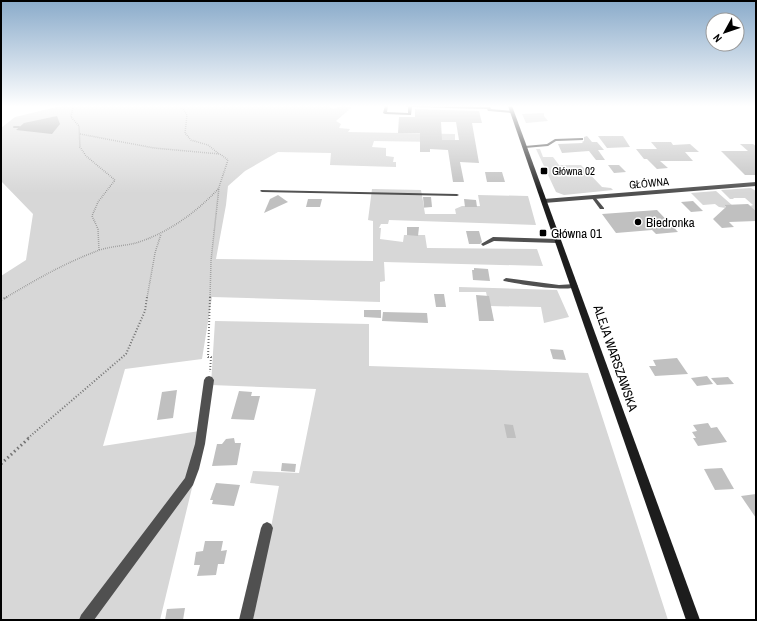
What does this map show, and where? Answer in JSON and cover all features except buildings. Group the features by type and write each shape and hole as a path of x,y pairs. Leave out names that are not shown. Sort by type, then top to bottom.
{"street":[{"name":"ALEJA WARSZAWSKA","path":"521,135 692,620"},
{"name":"GŁÓWNA","path":"544,201 755,184"},
{"path":"86,620 189,481 196,463 202,439 210,380"},
{"path":"246,620 266,528"}],"lane":[{"path":"525,147 548,146 555,140 582,139"},
{"path":"262,191 457,195"},
{"path":"594,198 602,208"},
{"path":"484,244 493,239 558,241"},
{"path":"506,280 559,287 575,286"}],"path":[{"path":"80,135 80,147 86,156 115,180 98,202 92,216 98,229 99,250"},
{"path":"85,135 154,148 220,154"},
{"path":"187,135 191,140 208,145 228,160 219,187 211,261 208,357 211,357 210,380"},
{"path":"1,300 55,269 99,250 135,243 161,234 207,202 219,187"},
{"path":"1,464 46,422 126,354 145,311 155,253 161,234"}],"shaded area":[{"path":"1,135 455,135 455,140 440,140 440,142 374,141 372,147 386,148 386,156 394,157 393,162 396,162 396,167 330,165 331,153 278,152 245,171 228,186 216,259 373,261 373,221 368,220 372,189 421,190 424,207 432,207 424,208 425,214 456,214 455,209 462,206 480,206 478,195 528,196 536,225 389,220 388,224 381,224 379,228 381,228 380,239 403,242 404,235 425,235 427,248 537,249 543,266 384,262 385,281 380,282 380,302 212,297 202,359 125,369 103,446 206,430 160,620 1,620 1,276 26,260 33,214 1,181"},
{"path":"536,149 540,149 543,157 553,157 559,165 581,165 602,187 611,188 613,190 564,195 556,192"},
{"path":"751,188 756,191 756,211 750,206 753,205 745,198 730,199 721,190"},
{"path":"716,191 733,206 724,205 726,208 719,207 715,204 703,205 691,193"},
{"path":"459,287 557,290 569,317 544,323 541,307 489,306 486,292 459,292"},
{"path":"215,321 369,324 369,366 588,373 668,620 253,620 279,486 250,483 253,471 299,473 316,389 211,385"}],"place":[{"name":"Główna 02","path":"544,171"},
{"name":"Biedronka","path":"638,222"},
{"name":"Główna 01","path":"543,233"}]}
